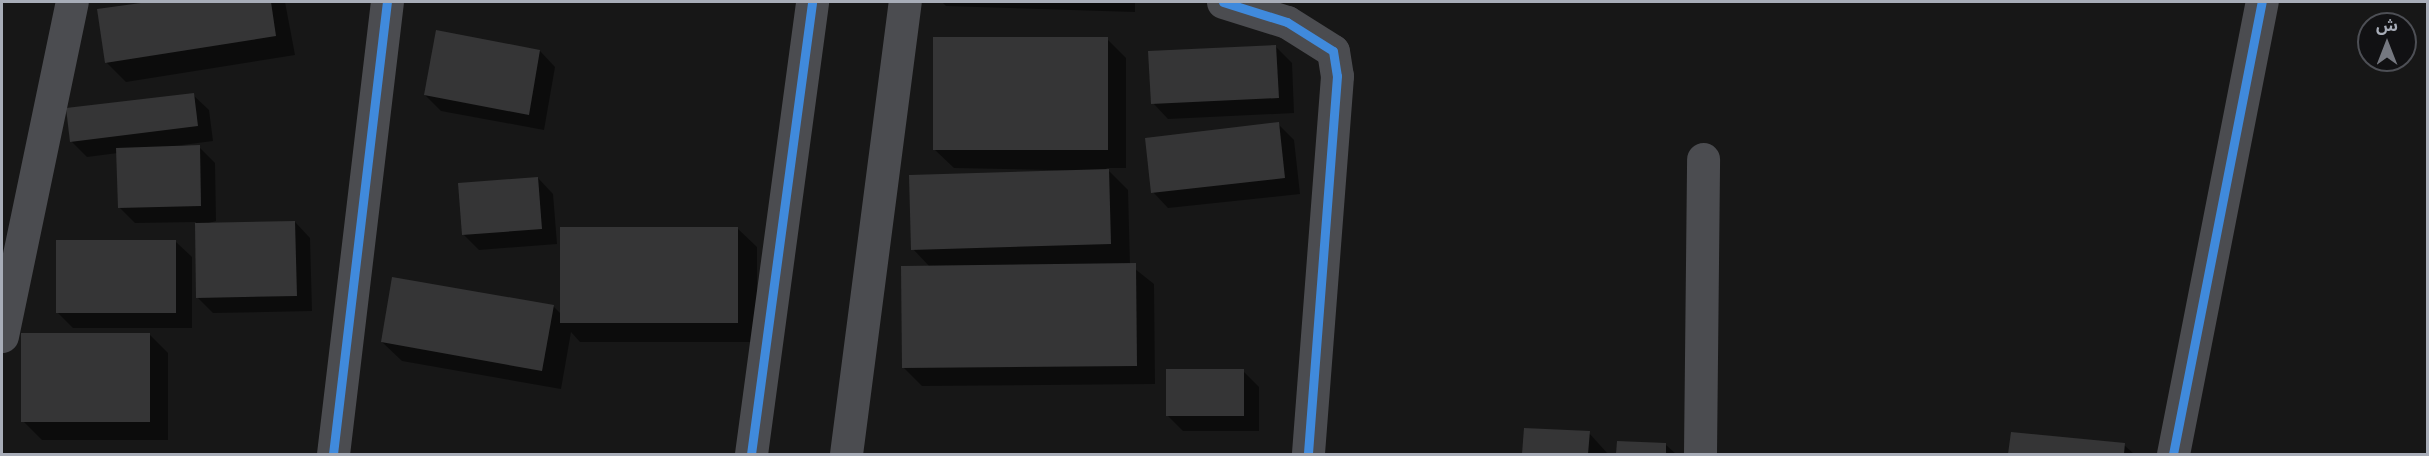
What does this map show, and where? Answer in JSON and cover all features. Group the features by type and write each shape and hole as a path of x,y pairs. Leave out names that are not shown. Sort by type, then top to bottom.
{"street":[{"path":"2,336 72,2"},
{"path":"333,454 387,2"},
{"path":"751,454 812,2"},
{"path":"846,454 905,2"},
{"path":"1223,2 1287,22 1333,51 1337,76 1308,454"},
{"path":"2173,454 2262,2"},
{"path":"1700,454 1702,159"}],"building":[{"path":"148,2 271,2 276,36 105,63 97,9"},
{"path":"436,30 540,50 529,115 424,95"},
{"path":"933,37 1108,37 1108,150 933,150"},
{"path":"1276,45 1279,98 1151,104 1148,51"},
{"path":"194,93 198,126 70,142 66,108"},
{"path":"1279,122 1285,178 1151,193 1145,138"},
{"path":"200,145 201,206 118,208 116,148"},
{"path":"1109,169 1111,244 911,250 909,175"},
{"path":"538,177 542,229 462,235 458,183"},
{"path":"295,221 297,296 196,298 195,223"},
{"path":"560,227 738,227 738,323 560,323"},
{"path":"56,240 176,240 176,313 56,313"},
{"path":"1136,263 1137,366 902,368 901,266"},
{"path":"392,277 554,305 542,371 381,342"},
{"path":"21,333 150,333 150,422 21,422"},
{"path":"1166,369 1244,369 1244,416 1166,416"},
{"path":"1524,428 1590,431 1588,454 1522,454"},
{"path":"2011,432 2125,443 2124,454 2008,454"},
{"path":"1617,441 1666,443 1666,454 1616,454"}],"cycle path":[{"path":"333,454 387,2"},
{"path":"751,454 812,2"},
{"path":"1223,2 1287,22 1333,51 1337,76 1308,454"},
{"path":"2173,454 2262,2"}]}
